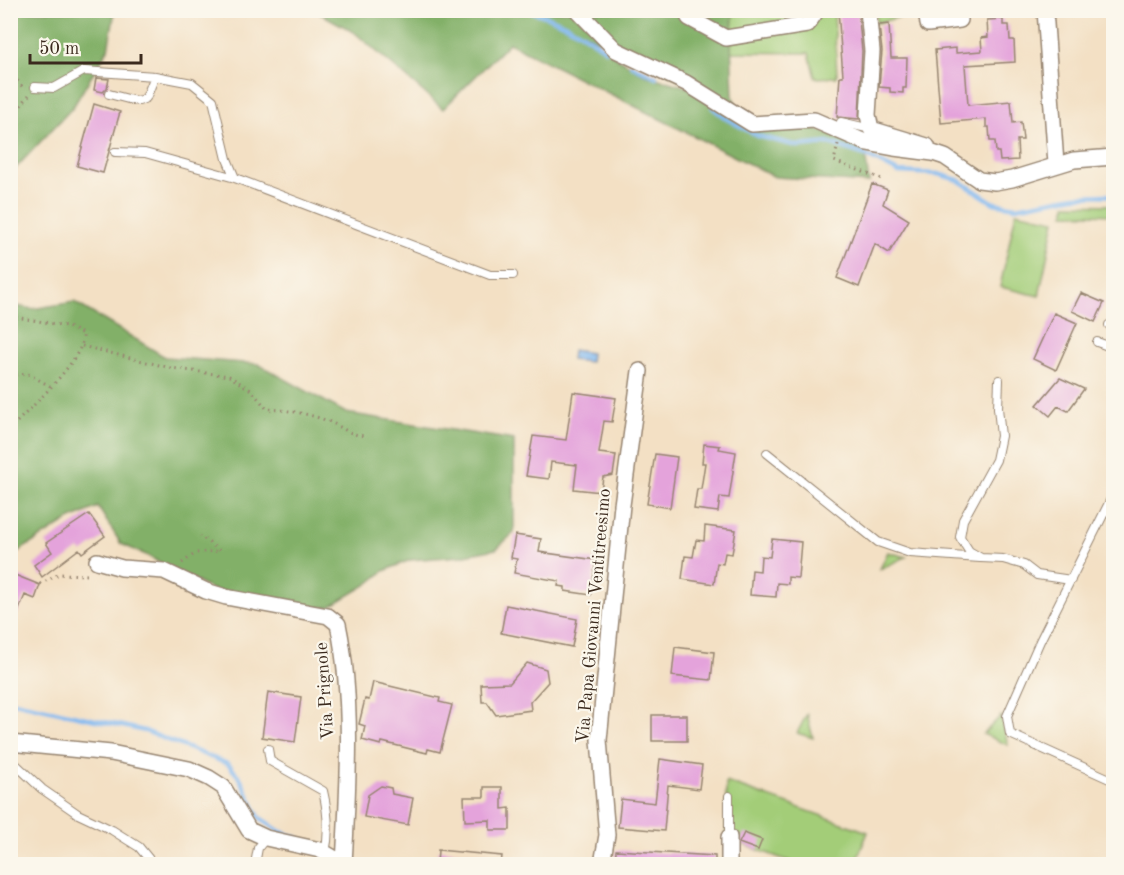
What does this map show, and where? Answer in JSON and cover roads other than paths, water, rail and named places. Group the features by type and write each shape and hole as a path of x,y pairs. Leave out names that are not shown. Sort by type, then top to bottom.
{"street":[{"path":"577,10 616,50 687,82 752,124 814,120 867,143 933,153 945,157 979,180 995,182 1074,160 1113,158"},
{"path":"684,10 688,18 726,38 807,25 817,10"},
{"path":"868,10 872,51 868,115 871,129 925,144 933,153"},
{"path":"936,10 927,17 928,24 960,20"},
{"path":"1045,10 1056,164"},
{"name":"Via Papa Giovanni Ventitreesimo","path":"602,864 607,835 599,740 622,505 640,371"},
{"name":"Via Prignole","path":"10,743 111,753 189,770 223,787 249,830 266,838 325,853 344,864 348,771 347,698 338,624 328,616 207,591 164,571 98,568"},
{"path":"729,837 729,864"}],"lane":[{"path":"35,87 54,88 84,71 155,76 192,83 213,100 227,159 234,178"},
{"path":"109,94 140,100 146,98 155,76"},
{"path":"841,122 871,129"},
{"path":"115,152 145,153 234,178 490,275 513,275"},
{"path":"1097,342 1108,346 1113,343"},
{"path":"981,558 969,551 960,537 963,520 996,460 1001,436 998,408 999,380"},
{"path":"767,453 878,542 910,553 1003,559 1024,565 1037,575 1071,580"},
{"path":"1113,493 1040,641 1007,716 1010,734 1113,781"},
{"path":"268,749 270,761 324,791 328,809 325,853"},
{"path":"10,759 42,789 78,814 112,830 139,847 153,864"},
{"path":"729,796 729,837"},
{"path":"255,864 258,848 266,838"}],"water":[{"path":"572,350 591,353 590,362 571,360"}],"waterway":[{"path":"526,10 568,26 606,50"},
{"path":"631,65 656,77"},
{"path":"713,108 727,119 758,136 798,146 830,143 865,155 898,172 938,174 958,180 994,203 1016,207 1075,196 1107,195 1114,197"},
{"path":"10,701 145,731 228,764 240,778 259,817 279,831 297,838"}]}
